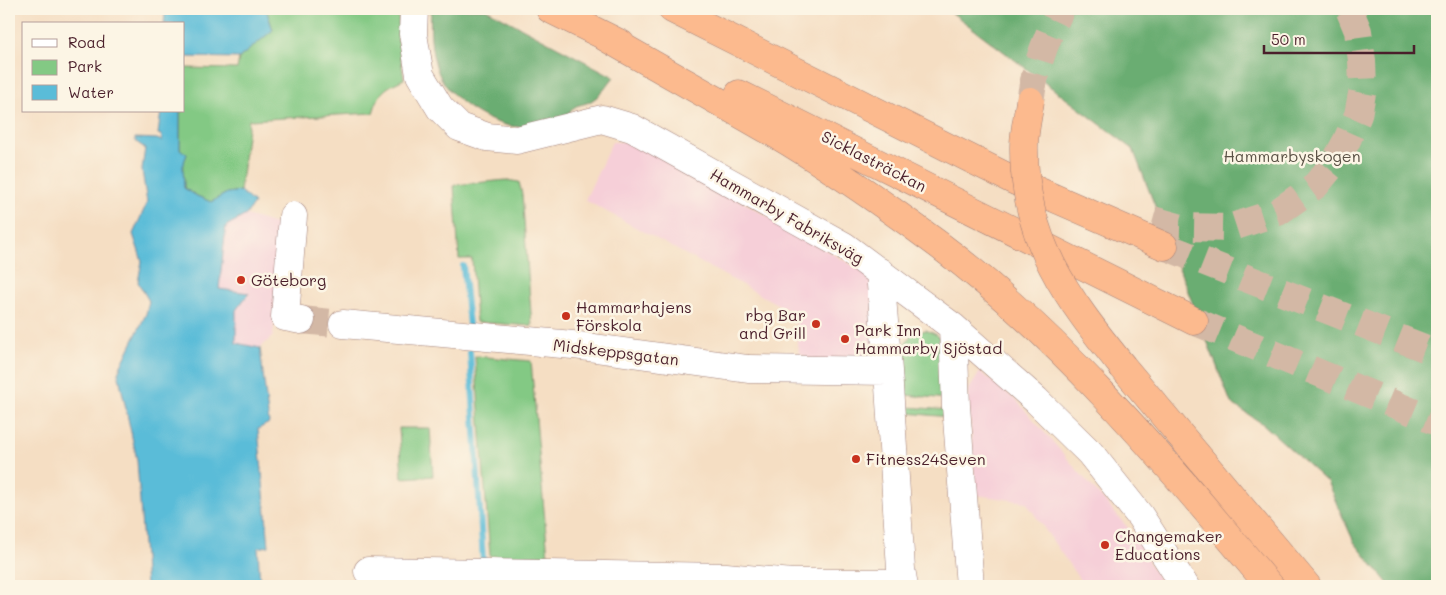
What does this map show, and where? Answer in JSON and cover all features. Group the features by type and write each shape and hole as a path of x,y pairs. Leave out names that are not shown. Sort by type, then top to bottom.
{"highway":[{"name":"Sicklasträckan","path":"550,9 604,37 756,102 1194,321"},
{"path":"672,9 1013,180 1164,246"},
{"path":"604,37 774,133 849,181 939,245 983,281 1071,361 1112,404 1188,489 1270,586"},
{"path":"1030,101 1024,145 1026,187 1039,237 1053,270 1071,300 1122,367 1307,586"},
{"path":"866,107 927,121 1102,203 1153,220"}],"street":[{"name":"Hammarby Fabriksväg","path":"414,9 413,34 420,75 440,108 459,127 487,137 517,140 602,119 632,128 844,246 880,272 953,327 1036,400 1090,453 1140,516 1185,586"},
{"path":"293,216 284,317 301,320"},
{"path":"880,272 900,559 904,586"},
{"name":"Midskeppsgatan","path":"343,324 573,346 748,369 888,371"},
{"path":"953,327 956,406 970,586"},
{"path":"368,571 726,577 793,583 888,583 899,586"}],"shaded area":[{"path":"612,142 638,142 871,276 878,370 823,368 799,353 794,313 585,200"},
{"path":"246,215 282,226 273,336 260,348 236,343 236,310 249,294 219,289 226,226"},
{"path":"980,372 1017,401 1129,529 1163,586 1084,586 1026,502 976,495 968,391"}],"green space":[{"path":"266,9 399,9 398,39 404,79 391,85 380,95 373,113 249,120 240,191 227,193 211,202 184,188 183,165 187,154 180,150 180,112 185,112 185,68 237,69 239,58 273,30"},
{"path":"431,9 486,9 614,77 597,97 572,109 567,120 538,126 521,127 496,122 483,117 460,101 442,80 437,69 432,47"},
{"name":"Hammarbyskogen","path":"947,9 1437,9 1437,586 1390,586 1354,542 1327,482 1263,424 1231,403 1133,149"},
{"path":"506,180 519,182 522,194 532,326 476,322 472,259 459,259 454,185"},
{"path":"926,330 940,338 948,399 905,395 902,348 912,334"},
{"path":"475,356 531,361 548,556 490,556"},
{"path":"907,407 948,410 949,417 907,413"},
{"path":"399,428 430,428 433,476 402,478"}],"water":[{"path":"162,9 266,9 273,30 239,58 187,57 185,56 185,22 164,22 165,15"},
{"path":"161,112 180,112 180,149 187,154 183,165 184,188 211,202 227,193 240,191 254,203 246,215 226,226 219,289 249,293 236,310 236,343 260,348 269,423 258,429 269,546 258,548 260,586 146,586 137,460 118,372 146,314 149,301 138,282 142,261 133,234 147,203 142,170 145,148 135,141 135,138 162,141 161,135 158,134"}],"waterway":[{"path":"463,266 469,325"},
{"path":"470,352 483,561"}],"tunnel":[{"path":"1030,101 1042,54 1061,9"},
{"path":"1153,220 1178,227 1229,228 1278,212 1316,185 1335,162 1358,115 1363,88 1362,61 1358,31 1349,9"},
{"path":"1164,246 1437,353"},
{"path":"301,320 343,324"},
{"path":"1194,321 1437,422"}],"place":[{"name":"Göteborg","path":"241,280"},
{"name":"Hammarhajens Förskola","path":"566,316"},
{"name":"rbg Bar and Grill","path":"816,324"},
{"name":"Park Inn Hammarby Sjöstad","path":"845,339"},
{"name":"Fitness24Seven","path":"856,459"},
{"name":"Changemaker Educations","path":"1105,545"}]}
